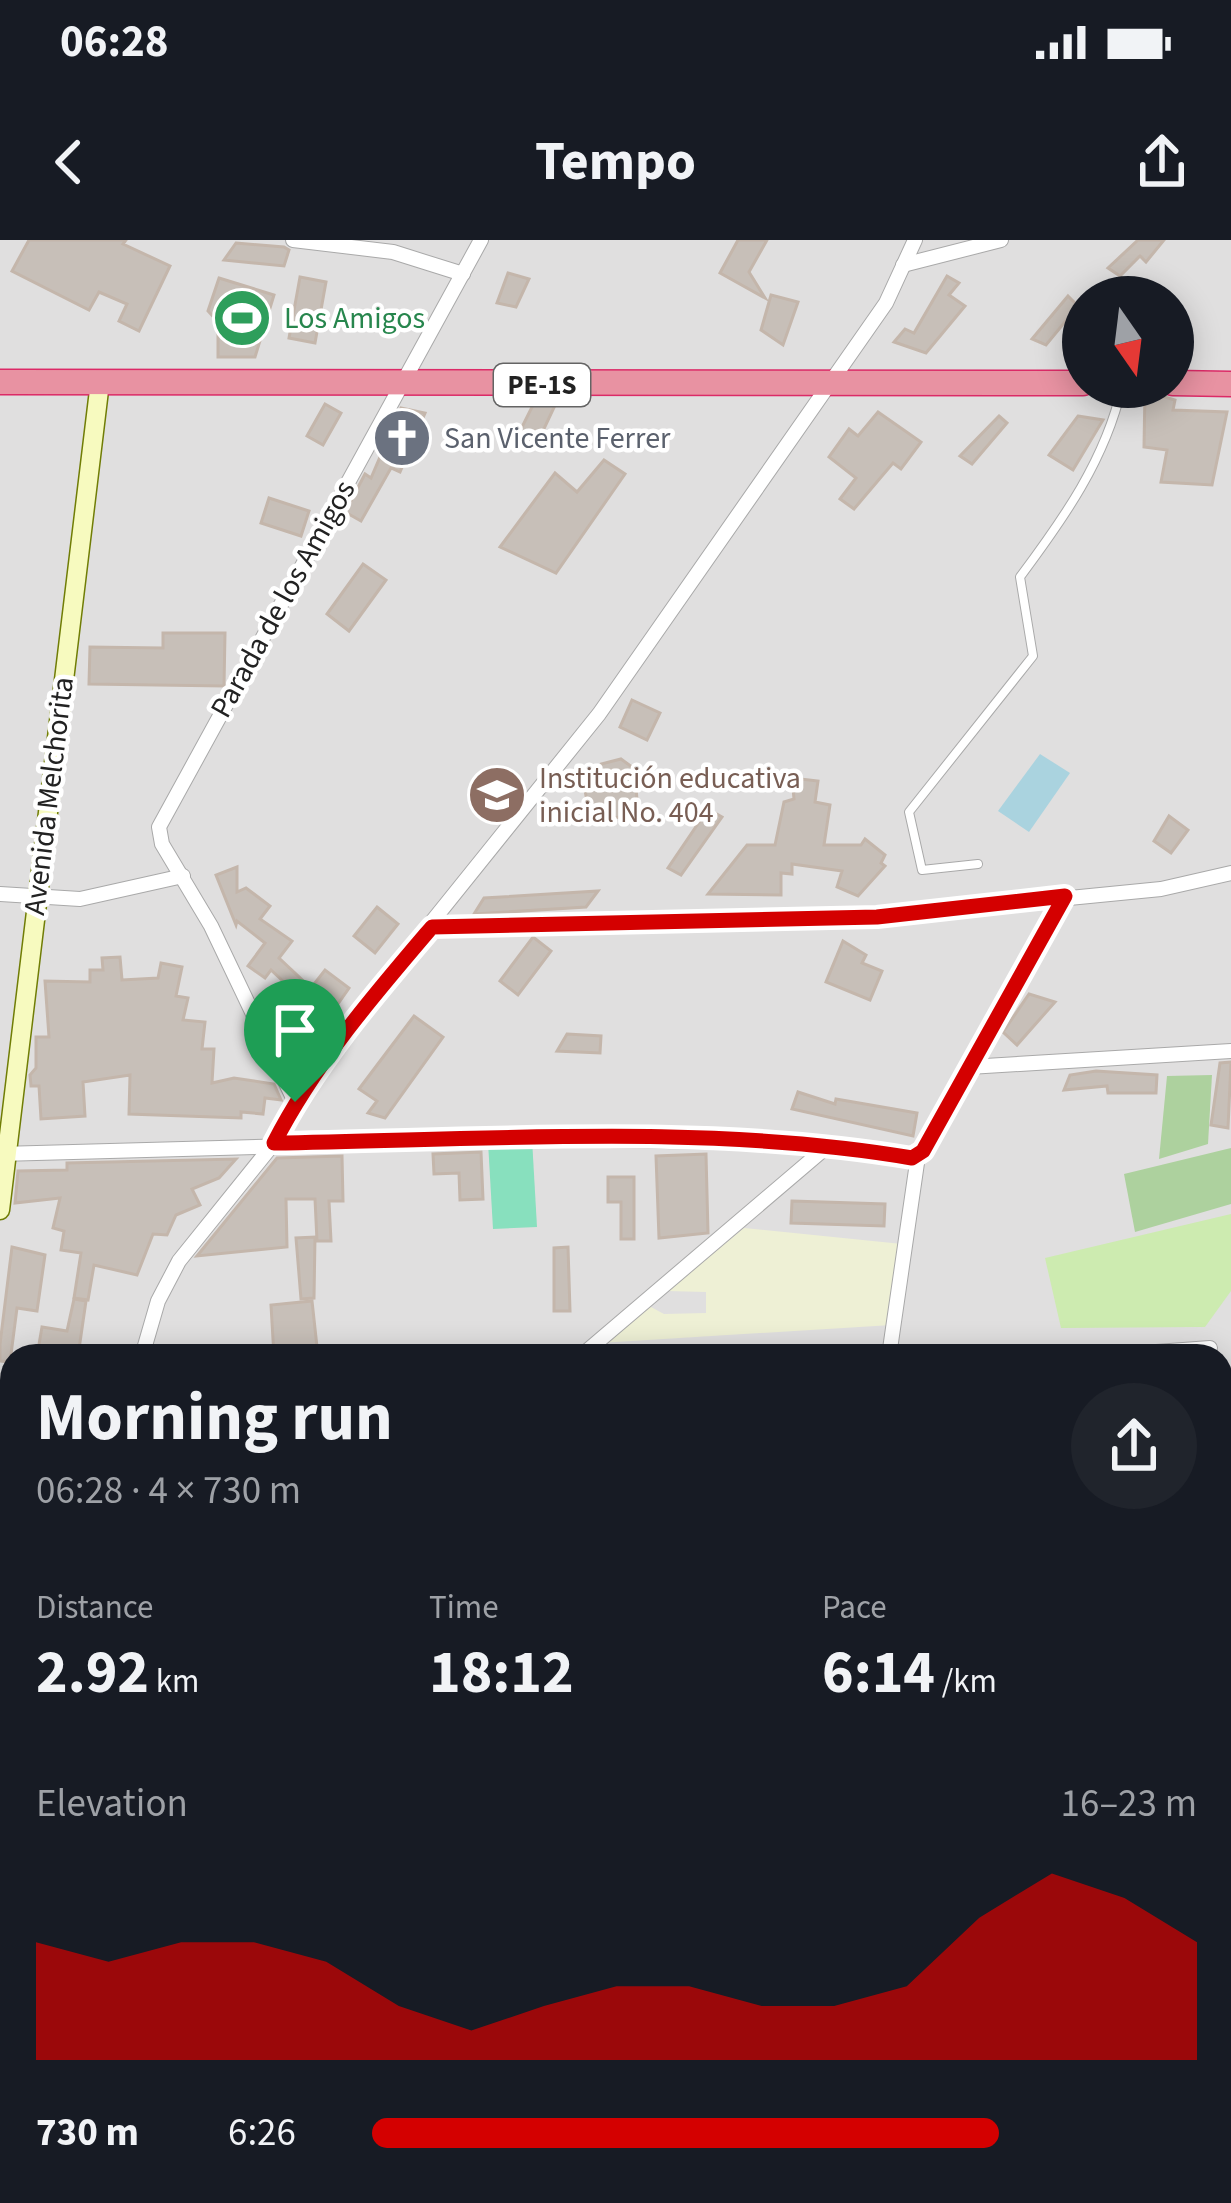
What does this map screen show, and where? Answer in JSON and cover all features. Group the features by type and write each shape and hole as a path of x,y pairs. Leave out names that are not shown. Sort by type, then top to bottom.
{"highway":[{"name":"PE-1S","path":"0,382 1062,383"},
{"path":"1194,383 1231,384"}],"main road":[{"name":"Avenida Melchorita","path":"0,1210 2,1154 100,382"}],"street":[{"path":"293,240 393,252 463,274"},
{"name":"Parada de los Amigos","path":"183,876 162,844 164,812 481,240"},
{"path":"145,1344 158,1301 179,1262 274,1143 295,1102 361,1010 599,715 886,303 915,240"},
{"path":"903,265 1001,240"},
{"path":"432,927 877,917 1161,889 1231,873"},
{"path":"0,894 80,899 183,876 295,1102"},
{"path":"891,1344 918,1156 1065,896"},
{"path":"969,1066 1231,1052"},
{"path":"2,1154 553,1139 830,1144 918,1156"},
{"path":"595,1344 830,1144"}],"lane":[{"path":"978,864 922,871 907,820 1033,656 1020,577 1062,521 1107,440 1116,408"}],"shaded area":[{"path":"0,240 1231,240 1231,1344 0,1344"}],"green space":[{"path":"1212,1075 1208,1144 1159,1159 1167,1076"},
{"path":"532,1139 537,1227 493,1229 488,1142"},
{"path":"1231,1148 1231,1204 1135,1232 1124,1174"},
{"path":"1231,1214 1231,1291 1205,1327 1061,1328 1045,1258"},
{"path":"744,1228 902,1244 892,1325 599,1343 649,1306 664,1314 706,1313 706,1292 667,1291"}],"water":[{"path":"1040,754 1070,773 1029,832 998,811"}],"building":[{"path":"29,240 126,240 123,244 170,266 139,331 119,321 127,304 99,292 89,310 12,271"},
{"path":"738,240 767,240 749,272 765,298 720,273"},
{"path":"1138,240 1164,240 1146,262 1140,256 1120,276 1108,268"},
{"path":"236,243 289,250 284,266 224,260"},
{"path":"508,273 529,279 516,307 497,303"},
{"path":"947,276 959,283 949,295 965,306 926,353 894,342 905,329 914,333"},
{"path":"300,277 326,282 315,343 289,338"},
{"name":"Los Amigos","path":"219,278 274,295 255,357 218,357 218,322 208,311"},
{"path":"771,295 798,302 783,345 761,330"},
{"path":"1062,303 1062,326 1046,345 1032,339"},
{"path":"536,399 558,399 542,433 516,439"},
{"path":"325,404 341,413 323,445 307,436"},
{"path":"401,408 425,413 400,472 391,468 361,521 345,512 365,474 371,478"},
{"path":"1145,408 1227,412 1212,485 1161,482 1167,450 1144,447"},
{"path":"878,412 921,442 901,469 893,463 854,509 840,499 856,478 829,457 849,429 858,436"},
{"path":"999,416 1007,423 972,464 960,456"},
{"path":"1078,416 1103,420 1073,470 1049,455"},
{"path":"604,460 625,474 556,573 500,547 555,473 577,492"},
{"path":"269,498 309,511 301,536 261,523"},
{"path":"363,564 386,580 349,631 327,614"},
{"path":"163,633 225,633 224,686 89,684 90,647 163,648"},
{"path":"632,700 660,713 647,740 620,727"},
{"path":"621,759 643,775 644,786 636,787 638,813 591,823 584,785 601,764"},
{"path":"792,778 818,781 815,802 830,805 824,845 861,845 865,839 885,855 881,863 885,866 858,896 837,887 842,871 792,864 792,874 781,873 781,895 708,894 747,845 775,845 784,802 794,799"},
{"path":"708,809 722,817 681,875 668,868"},
{"path":"1169,816 1188,830 1171,853 1154,841"},
{"path":"237,867 237,892 246,888 270,906 260,919 292,941 279,958 311,988 325,970 349,988 319,1031 293,1011 302,999 271,970 265,978 248,966 265,943 237,921 236,925 216,875"},
{"path":"598,891 586,907 474,914 484,898"},
{"path":"377,907 398,924 375,953 354,936"},
{"path":"533,937 551,951 518,995 500,981"},
{"path":"843,941 866,955 862,963 882,971 870,1000 826,982"},
{"path":"120,957 122,980 158,978 161,963 182,967 176,996 188,998 183,1020 205,1022 202,1049 214,1049 212,1083 234,1078 274,1084 281,1100 265,1098 263,1114 241,1112 241,1118 129,1114 130,1075 83,1082 85,1116 41,1119 39,1086 31,1086 30,1075 36,1068 36,1037 49,1037 45,981 90,982 90,970 103,970 102,958"},
{"path":"1029,994 1055,1002 1017,1045 1003,1032"},
{"path":"414,1016 443,1037 385,1118 368,1113 377,1101 359,1089"},
{"path":"567,1034 601,1036 600,1053 557,1051"},
{"path":"1231,1062 1228,1128 1211,1125 1220,1063"},
{"path":"1096,1071 1157,1075 1156,1093 1108,1093 1107,1086 1064,1090 1070,1075"},
{"path":"798,1092 835,1104 836,1099 917,1113 913,1136 792,1109"},
{"path":"481,1152 483,1199 460,1200 459,1173 434,1174 433,1154"},
{"path":"706,1154 708,1233 659,1238 656,1156"},
{"path":"342,1156 343,1201 329,1201 331,1241 317,1241 315,1199 286,1199 287,1247 197,1256 277,1158"},
{"path":"236,1159 219,1178 192,1189 200,1205 176,1215 167,1235 153,1234 137,1275 94,1265 88,1300 74,1298 81,1253 61,1250 64,1231 53,1228 60,1198 15,1203 18,1171 67,1170 67,1163"},
{"path":"608,1177 634,1177 634,1239 621,1239 621,1202 608,1202"},
{"path":"792,1201 885,1204 884,1226 791,1223"},
{"path":"315,1237 314,1298 301,1299 296,1238"},
{"path":"12,1247 45,1255 37,1311 17,1308 12,1344 0,1344"},
{"path":"568,1247 570,1311 554,1311 554,1248"},
{"path":"74,1299 86,1301 80,1344 39,1344 42,1327 67,1331"},
{"path":"312,1301 317,1344 273,1344 271,1305"}],"place":[{"name":"Los Amigos","path":"242,318"},
{"name":"San Vicente Ferrer","path":"402,438"},
{"name":"Institución educativa inicial No. 404","path":"497,795"}],"route":[{"path":"1065,896 923,1151 912,1158 830,1144 553,1139 274,1143 295,1102 361,1010 432,927 877,917 1065,896"}]}
